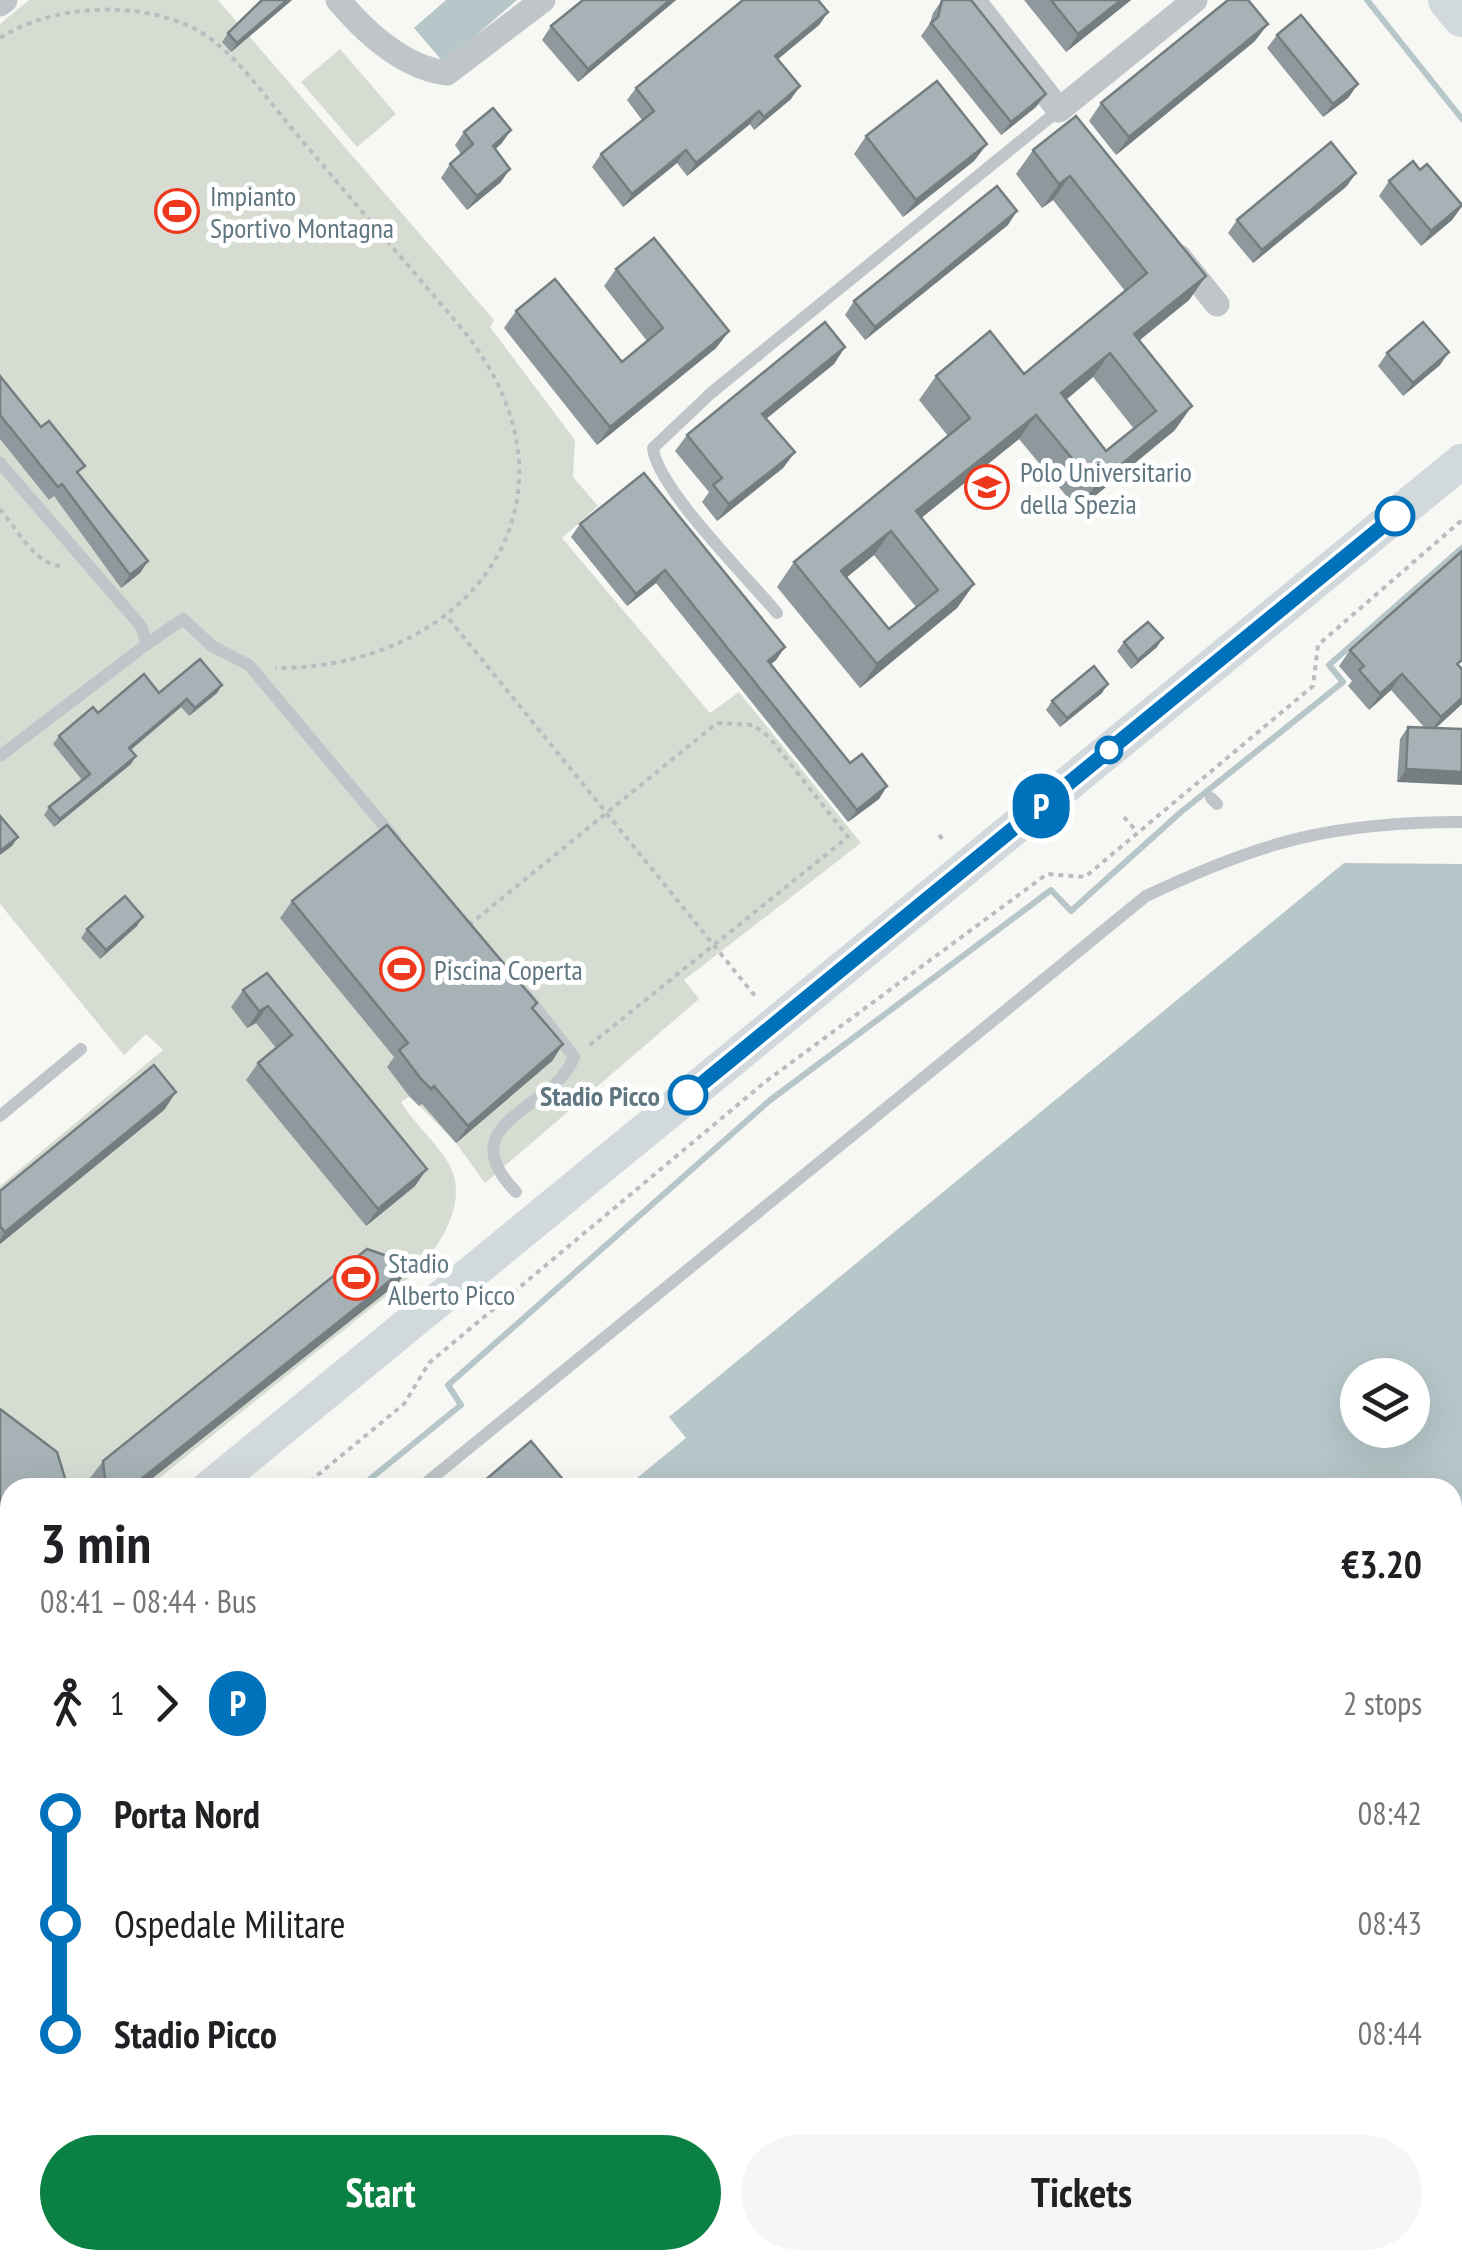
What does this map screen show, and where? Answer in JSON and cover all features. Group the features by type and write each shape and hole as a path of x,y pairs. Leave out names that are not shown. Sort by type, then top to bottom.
{"main road":[{"path":"1448,0 1462,17"},
{"path":"221,1478 1462,461"}],"street":[{"path":"338,0 394,53 430,71 446,73 543,0"},
{"path":"972,0 1065,117 1195,0"},
{"path":"1168,244 1218,304"}],"lane":[{"path":"777,613 672,490 654,461 653,448 711,393 1065,117"},
{"path":"0,463 141,626 147,644"},
{"path":"0,756 183,619 212,646 249,666 407,853"},
{"path":"432,1478 1146,896 1255,847 1309,833 1370,825 1462,822"},
{"path":"516,1192 497,1172 494,1140 501,1126 565,1072 574,1058 517,983"},
{"path":"0,1116 81,1049"}],"path":[{"path":"0,38 56,14 104,9 152,14 198,30 244,74 489,362 508,398 518,437 520,478 514,518 499,556 477,590 448,617 402,644 353,661 301,668 249,666"},
{"path":"0,509 43,560 54,567 86,563"},
{"path":"314,1478 404,1404 430,1363 765,1082 1047,874 1084,877 1138,833 1313,686 1318,646 1462,520"},
{"path":"448,617 755,996"},
{"path":"468,926 717,723 753,725 769,737 848,837 574,1058"},
{"path":"1124,817 1138,833"},
{"path":"939,835 945,842"}],"shaded area":[{"path":"29,0 218,0 494,320 490,327 575,440 573,477 598,506 562,538 710,713 739,692 861,843 684,980 699,999 485,1183 456,1143 410,1096 401,1102 445,1158 455,1180 454,1209 433,1251 415,1273 159,1478 0,1478 0,1186 163,1050 146,1034 124,1055 0,904 0,24"},
{"path":"446,0 517,0 444,63 414,28"},
{"path":"340,49 396,114 357,147 301,82"},
{"path":"1344,863 1462,864 1462,1478 637,1478 686,1438 669,1417"}],"building":[{"path":"262,0 287,0 237,43 228,33"},
{"path":"583,0 670,0 588,69 551,26"},
{"path":"743,0 818,0 828,12 775,56 800,86 764,117 759,111 696,163 686,150 632,194 601,154 654,111 636,88"},
{"path":"942,0 971,0 1046,94 1011,122 931,23 938,17"},
{"path":"1051,0 1121,0 1078,34"},
{"path":"1228,0 1248,0 1268,24 1129,137 1101,103"},
{"path":"1301,15 1358,84 1333,104 1277,35"},
{"path":"937,81 987,144 916,200 866,136"},
{"path":"493,108 511,130 493,146 510,169 477,196 450,164 473,144 464,132"},
{"path":"1076,116 1206,276 1134,334 1192,406 1095,486 1036,415 916,511 974,584 877,664 794,562 970,418 936,376 990,331 1024,374 1147,273 1070,176 1059,184 1033,150","holes":["1110,353 1156,411 1106,451 1061,393","891,531 938,590 889,629 841,571"]},
{"path":"1331,142 1356,173 1262,250 1237,220"},
{"path":"1413,161 1420,170 1427,164 1462,205 1431,231 1389,181"},
{"path":"997,186 1017,211 875,327 854,301"},
{"path":"654,238 729,331 610,427 516,311 555,279 622,362 663,328 616,269"},
{"path":"825,322 845,347 762,414 795,452 729,504 713,485 722,478 687,435"},
{"path":"1423,322 1449,352 1413,383 1387,353"},
{"path":"0,376 41,427 49,421 85,466 77,472 148,561 130,575 62,484 58,487 0,415"},
{"path":"644,473 785,647 768,661 850,763 862,754 887,786 857,810 665,570 636,594 580,524"},
{"path":"1462,551 1462,660 1457,664 1462,669 1462,698 1441,717 1402,674 1380,694 1359,670 1364,666 1350,650"},
{"path":"1148,622 1163,638 1138,660 1124,642"},
{"path":"200,659 222,685 195,708 187,699 129,748 136,756 60,819 49,807 90,774 59,736 93,707 98,713 144,674 159,693"},
{"path":"1094,666 1108,684 1067,718 1052,701"},
{"path":"1408,727 1462,729 1462,772 1406,769"},
{"path":"0,816 18,837 0,851"},
{"name":"Piscina Coperta","path":"387,825 537,1003 532,1008 563,1044 468,1126 434,1086 431,1089 421,1079 399,1050 408,1043 292,901"},
{"path":"125,896 143,917 106,950 87,929"},
{"path":"267,973 427,1169 378,1209 258,1063 292,1035 268,1006 259,1011 243,990"},
{"path":"154,1065 176,1092 5,1232 0,1226 0,1191"},
{"path":"367,1249 411,1264 143,1478 105,1478 103,1461"},
{"path":"0,1409 57,1452 65,1478 0,1478"},
{"path":"531,1441 562,1478 488,1478"}],"waterway":[{"path":"1367,0 1462,119"},
{"path":"371,1478 461,1405 448,1385 769,1101 1051,890 1071,911 1181,812 1343,682 1329,665 1462,548"}],"bus line":[{"name":"P","path":"688,1095 1395,516"}],"place":[{"name":"Impianto Sportivo Montagna","path":"177,211"},
{"name":"Polo Universitario della Spezia","path":"987,487"},
{"name":"Piscina Coperta","path":"402,969"},
{"name":"Stadio Picco","path":"688,1095"},
{"name":"Stadio Alberto Picco","path":"356,1278"}]}
